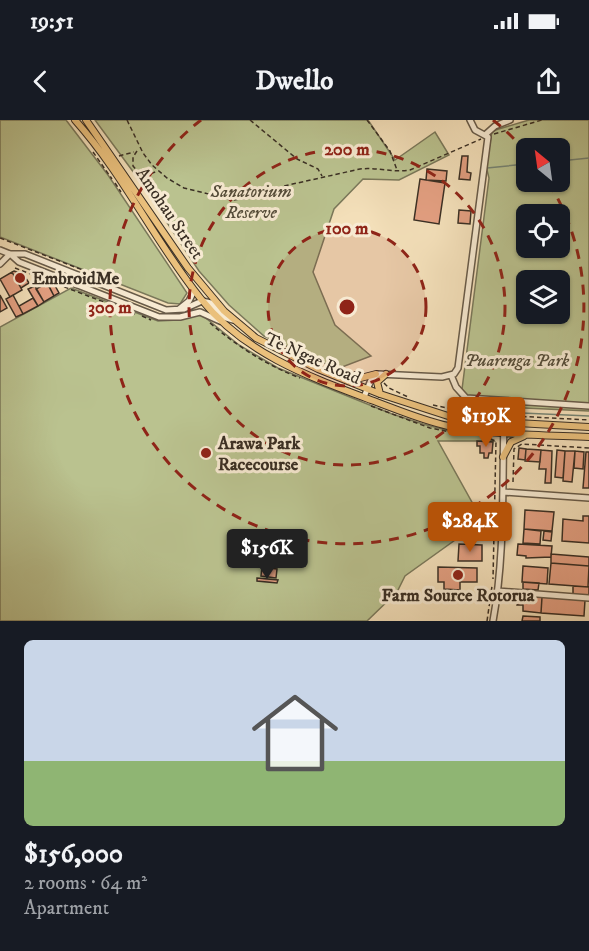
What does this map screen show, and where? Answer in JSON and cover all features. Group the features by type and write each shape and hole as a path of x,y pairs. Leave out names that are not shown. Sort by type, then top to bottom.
{"main road":[{"name":"Amohau Street","path":"75,120 100,151 194,291 220,321"},
{"name":"Amohau Street","path":"86,120 188,268 233,320"},
{"name":"Te Ngae Road","path":"233,320 268,345 380,394 448,416 504,423 589,427"},
{"name":"Te Ngae Road","path":"220,321 244,341 282,364 364,401 432,422 470,429 589,437"},
{"path":"349,381 376,374"},
{"path":"380,394 377,382 386,374"},
{"path":"503,457 511,442 531,434"}],"street":[{"path":"470,120 475,130 487,135"},
{"path":"364,401 367,388 376,374 442,377 456,371 459,365 487,135 502,121 510,120"},
{"name":"Te Ngae Road","path":"0,250 10,254 19,262 159,317 180,317 200,312 220,321"},
{"path":"0,264 10,254"},
{"name":"Te Ngae Road","path":"10,254 26,254 166,310 178,310"},
{"path":"57,277 60,268"},
{"path":"178,310 189,301 194,291"},
{"path":"128,304 132,296"},
{"path":"178,310 202,301"},
{"name":"Te Ngae Road","path":"202,301 211,303 223,317 233,320"},
{"path":"451,375 456,387 466,398 589,406"},
{"path":"493,621 498,591 504,423"},
{"path":"503,492 589,498"},
{"path":"498,591 589,598"}],"path":[{"path":"127,120 140,147 158,171 184,188 238,200 372,167 397,171 410,170 487,135 542,120"},
{"path":"250,120 297,159 318,169 322,178"},
{"path":"367,120 390,151 397,171"},
{"path":"140,147 133,157 133,166 140,173 150,174 158,171"},
{"path":"92,150 125,198"},
{"path":"112,155 121,156 137,151"},
{"path":"0,238 93,274"},
{"path":"15,268 158,322"},
{"path":"204,318 245,351 303,379"},
{"path":"306,357 347,372 367,374"},
{"path":"382,381 389,388 414,399"},
{"path":"364,401 413,423 464,435"},
{"path":"428,403 476,414 589,420"},
{"path":"483,437 496,441 493,581 487,621"},
{"path":"513,482 514,449 522,444 589,448"}],"green space":[{"path":"0,120 66,120 108,175 187,293 180,304 168,303 0,237"},
{"name":"Sanatorium Reserve","path":"95,120 368,120 395,160 435,132 449,155 399,180 363,179 334,209 313,272 335,325 371,356 337,369 264,336 229,305 199,271 137,177"},
{"name":"Puarenga Park","path":"529,120 589,120 589,411 460,405 489,178 486,166 492,131"},
{"name":"Arawa Park Racecourse","path":"71,288 158,321 202,315 239,345 278,368 392,414 453,432 488,436 494,441 438,441 493,540 458,538 405,576 397,592 367,621 0,621 0,327"}],"building":[{"path":"462,156 468,156 467,172 471,173 470,180 459,179"},
{"path":"427,169 447,171 446,181 426,180"},
{"path":"420,179 445,183 439,224 414,220"},
{"path":"459,210 471,211 470,224 458,223"},
{"path":"12,272 24,275 29,283 21,288"},
{"path":"12,272 22,290 10,297 0,279"},
{"path":"53,282 59,293 54,296 48,284"},
{"path":"47,283 54,296 44,302 36,289"},
{"path":"35,286 44,302 38,306 28,289"},
{"path":"0,295 7,308 0,312"},
{"path":"13,295 23,314 16,317 6,299"},
{"path":"33,298 38,306 23,314 19,306"},
{"path":"477,441 493,442 492,453 489,453 488,458 484,458 484,453 480,453"},
{"path":"519,448 526,449 525,460 518,459"},
{"path":"526,449 541,450 540,462 525,461"},
{"path":"541,450 552,451 551,483 545,483 546,469 539,469"},
{"path":"557,450 565,451 563,478 555,477"},
{"path":"565,451 575,451 572,482 563,481"},
{"path":"575,451 584,452 583,469 574,468"},
{"path":"586,452 589,452 589,488 583,488"},
{"path":"525,510 554,512 552,531 524,529"},
{"path":"583,516 589,516 589,543 562,541 563,519 583,521"},
{"path":"524,529 541,531 540,544 523,543"},
{"path":"544,531 552,532 551,541 543,540"},
{"path":"459,544 482,545 482,561 458,561"},
{"path":"518,544 552,546 551,557 526,558 526,556 517,555"},
{"path":"551,554 589,557 589,566 551,563"},
{"path":"551,563 589,566 588,587 549,584"},
{"path":"523,566 548,568 547,584 522,582"},
{"path":"262,567 277,569 276,578 261,576"},
{"name":"Farm Source Rotorua","path":"438,567 477,568 477,582 460,582 460,590 444,589 444,582 438,582"},
{"path":"257,578 278,580 277,583 257,581"},
{"path":"523,582 539,583 538,590 523,589"},
{"path":"573,586 589,587 589,597 573,596"},
{"path":"518,595 542,597 541,613 523,611 523,605 517,605"},
{"path":"542,597 585,600 584,616 541,613"},
{"path":"523,616 540,617 540,621 522,621"}],"waterway":[{"path":"570,160 589,158"},
{"path":"487,168 516,165"},
{"path":"522,413 589,416"}],"place":[{"name":"EmbroidMe","path":"20,278"},
{"name":"Arawa Park Racecourse","path":"206,453"},
{"name":"Farm Source Rotorua","path":"458,575"}]}
